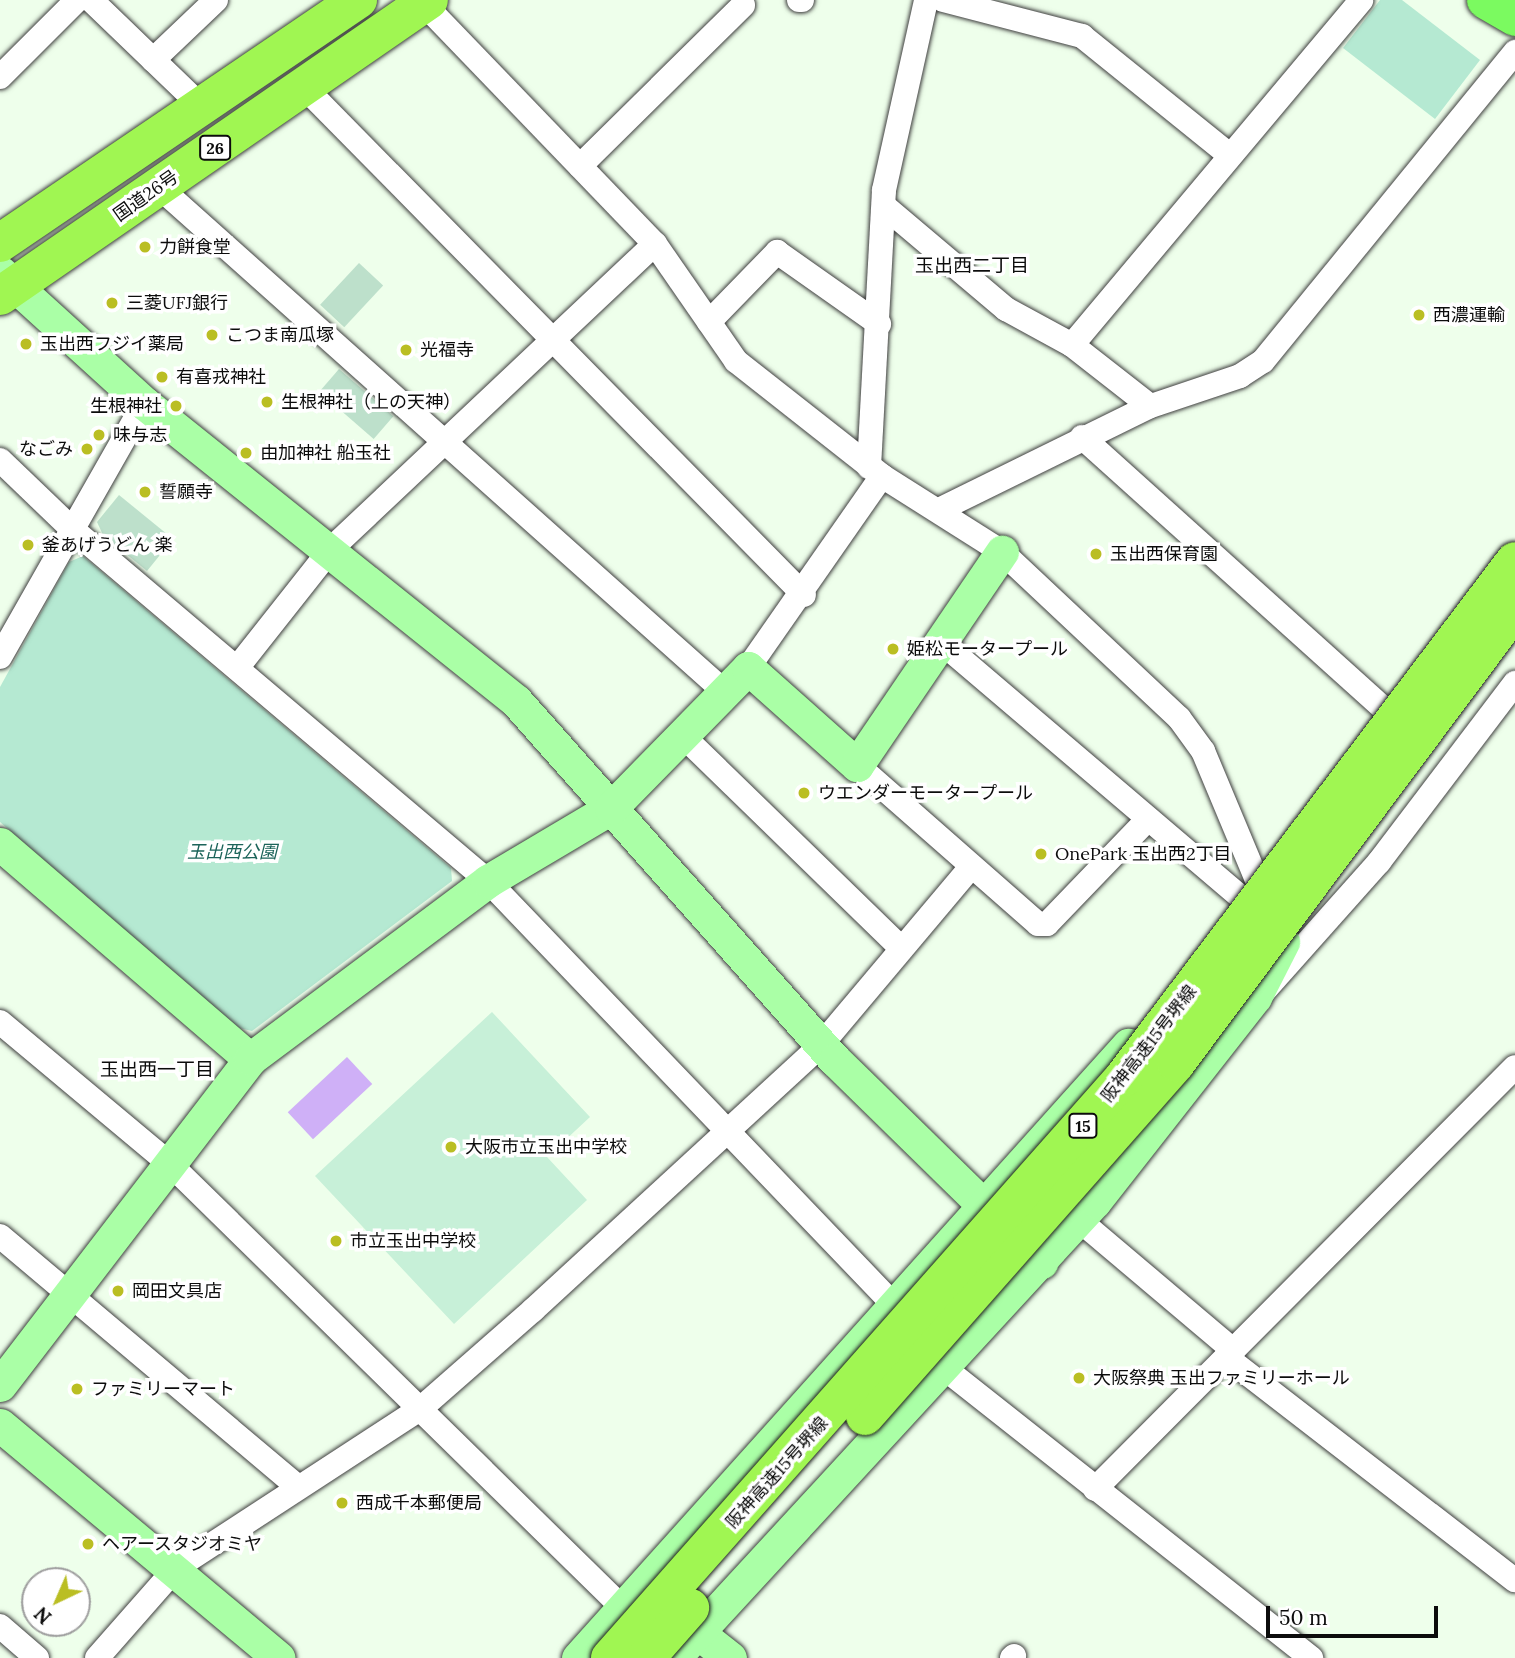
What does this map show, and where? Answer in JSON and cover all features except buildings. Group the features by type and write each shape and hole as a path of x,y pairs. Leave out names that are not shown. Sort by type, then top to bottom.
{"highway":[{"name":"26","path":"0,243 358,0"},
{"name":"国道26号","path":"5,285 159,187 424,1"},
{"name":"阪神高速15号堺線","path":"610,1658 1124,1077 1515,561"},
{"name":"阪神高速15号堺線","path":"646,1658 1107,1148 1245,974 1515,609"},
{"name":"15","path":"1107,1148 1262,986 1515,650"}],"main road":[{"path":"1486,0 1515,17"}],"street":[{"path":"0,77 77,0"},
{"path":"91,0 201,106"},
{"path":"153,60 216,0"},
{"path":"0,1385 250,1059 488,881 611,808 726,693 804,595 876,472 884,206 926,0"},
{"path":"943,0 1082,36 1228,154"},
{"path":"1072,345 1228,154 1361,0"},
{"path":"424,1 655,244 736,361 876,472 940,509 1002,552 1179,718 1203,751 1253,894"},
{"path":"580,166 743,5"},
{"path":"940,509 1082,438 1150,407 1240,376 1263,361 1515,52"},
{"path":"303,86 552,342 804,595"},
{"path":"159,187 726,693"},
{"path":"884,206 1006,309 1072,345 1150,407"},
{"path":"237,668 331,549 655,244"},
{"path":"709,322 777,251 879,324"},
{"path":"5,285 144,403 331,549 516,701 821,1045 1041,1262"},
{"path":"0,657 144,403"},
{"path":"1082,438 1384,709"},
{"path":"0,460 72,529 488,881 724,1132 893,1304"},
{"path":"578,1658 625,1610 893,1304 1121,1054 1253,894 1384,709 1515,545"},
{"path":"858,765 1002,552"},
{"path":"674,1658 1079,1220 1255,997 1272,956 1515,632"},
{"path":"941,642 1147,820 1253,894"},
{"path":"748,668 970,868 1038,924 1047,924 1147,820"},
{"path":"1255,997 1278,981 1379,862 1515,683"},
{"path":"684,737 900,946"},
{"path":"0,844 250,1059"},
{"path":"97,1658 176,1568 420,1409 821,1045 900,946 970,868"},
{"path":"0,1022 171,1165 625,1610"},
{"path":"1095,1489 1229,1353 1512,1077"},
{"path":"1079,1220 1229,1353 1515,1580"},
{"path":"0,1236 298,1487"},
{"path":"944,1368 1311,1658"},
{"path":"0,1425 176,1568 279,1658"},
{"path":"0,1626 37,1658"},
{"path":"697,1632 730,1658"}],"green space":[{"path":"1380,0 1402,0 1480,60 1435,119 1343,48"},
{"path":"359,263 383,286 344,327 320,305"},
{"path":"339,369 393,416 374,439 319,392"},
{"path":"119,495 173,539 147,571 103,535 97,522"},
{"name":"玉出西公園","path":"83,556 451,868 452,881 252,1031 239,1028 0,822 0,687 69,562"},
{"path":"492,1012 590,1117 547,1157 587,1200 454,1324 315,1176"}],"shaded area":[{"path":"347,1057 372,1084 313,1139 288,1112"}],"place":[{"name":"力餅食堂","path":"145,247"},
{"name":"三菱UFJ銀行","path":"112,303"},
{"name":"西濃運輸","path":"1419,315"},
{"name":"こつま南瓜塚","path":"212,335"},
{"name":"玉出西フジイ薬局","path":"26,344"},
{"name":"光福寺","path":"406,350"},
{"name":"有喜戎神社","path":"162,377"},
{"name":"生根神社（上の天神）","path":"267,402"},
{"name":"生根神社","path":"176,406"},
{"name":"味与志","path":"99,435"},
{"name":"なごみ","path":"87,449"},
{"name":"由加神社 船玉社","path":"246,453"},
{"name":"誓願寺","path":"145,492"},
{"name":"釜あげうどん 楽","path":"28,545"},
{"name":"玉出西保育園","path":"1096,554"},
{"name":"姫松モータープール","path":"893,649"},
{"name":"ウエンダーモータープール","path":"804,793"},
{"name":"OnePark 玉出西2丁目","path":"1041,854"},
{"name":"大阪市立玉出中学校","path":"451,1147"},
{"name":"市立玉出中学校","path":"336,1241"},
{"name":"岡田文具店","path":"118,1291"},
{"name":"大阪祭典 玉出ファミリーホール","path":"1079,1378"},
{"name":"ファミリーマート","path":"77,1389"},
{"name":"西成千本郵便局","path":"342,1503"},
{"name":"ヘアースタジオミヤ","path":"88,1544"}],"district":[{"name":"玉出西二丁目","path":"972,266"},
{"name":"玉出西一丁目","path":"157,1070"}]}
